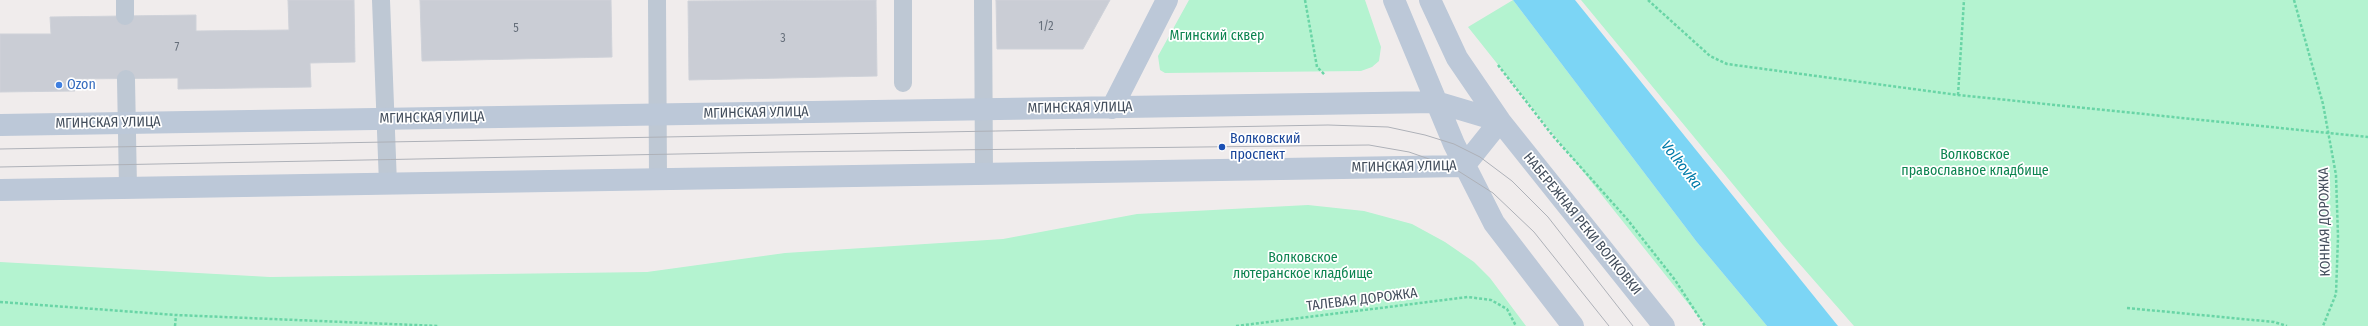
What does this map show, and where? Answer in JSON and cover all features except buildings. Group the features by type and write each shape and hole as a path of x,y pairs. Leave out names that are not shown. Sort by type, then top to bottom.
{"street":[{"path":"1112,108 1167,0"},
{"path":"1394,0 1464,166 1494,223 1573,326"},
{"path":"1430,0 1458,58 1500,121"},
{"name":"МГИНСКАЯ УЛИЦА","path":"0,125 1436,102 1500,121 1464,166 0,190"},
{"name":"НАБЕРЕЖНАЯ РЕКИ ВОЛКОВКИ","path":"1500,121 1664,326"}],"lane":[{"path":"381,0 387,119 388,184"},
{"path":"657,0 658,179"},
{"path":"903,0 903,83"},
{"path":"983,0 984,174"},
{"path":"126,79 128,188"}],"path":[{"path":"1305,0 1317,67 1328,81"},
{"path":"1648,0 1710,56 1727,64 1958,95 2368,137"},
{"path":"1958,95 1964,0"},
{"name":"КОННАЯ ДОРОЖКА","path":"2294,0 2323,104 2336,175 2338,237 2336,294 2323,326"},
{"path":"1497,64 1553,136 1626,219 1675,280 1705,326"},
{"name":"ТАЛЕВАЯ ДОРОЖКА","path":"1236,326 1468,297 1491,300 1507,309 1516,326"},
{"path":"0,302 176,315 439,326"},
{"path":"2127,308 2274,322 2287,326"},
{"path":"176,315 176,326"}],"green space":[{"name":"Мгинский сквер","path":"1189,0 1365,0 1381,47 1379,61 1372,67 1361,71 1165,73 1160,70 1158,56"},
{"path":"1513,0 1696,241 1767,326 1706,326 1468,27"},
{"name":"Волковское православное кладбище","path":"1581,0 2368,0 2368,326 1854,326 1783,245"},
{"name":"Волковское лютеранское кладбище","path":"1308,205 1364,211 1412,224 1445,242 1474,262 1490,278 1526,326 0,326 0,262 270,277 647,272 785,253 1003,239 1137,214"}],"water":[{"name":"Volkovka","path":"1513,0 1575,0 1838,326 1767,326 1696,241"}],"tram line":[{"path":"0,149 1328,125 1388,127 1425,135 1454,144 1480,157 1512,181 1548,217 1633,326"},
{"path":"0,167 782,152 1369,145 1409,152 1452,167 1493,193 1534,232 1609,326"}],"place":[{"name":"Ozon","path":"59,85"},
{"name":"Волковский проспект","path":"1222,147"}]}
